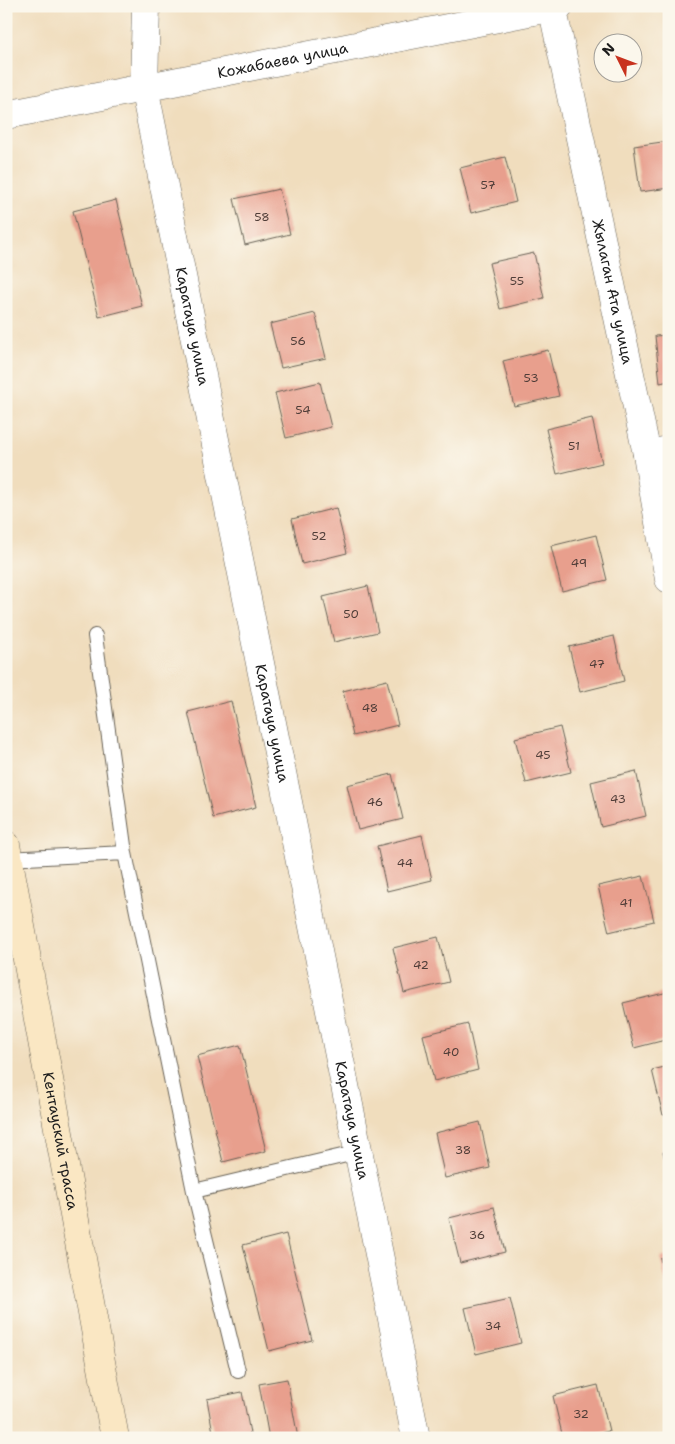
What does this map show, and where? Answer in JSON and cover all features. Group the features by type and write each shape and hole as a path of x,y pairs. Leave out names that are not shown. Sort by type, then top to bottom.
{"main road":[{"name":"Кентауский трасса","path":"7,854 116,1438"}],"street":[{"name":"Каратауа улица","path":"146,6 144,87 416,1438"},
{"name":"Кожабаева улица","path":"6,114 554,7"},
{"name":"Жылаган Ата улица","path":"554,7 658,452 669,579"}],"lane":[{"path":"95,636 125,853 194,1191 238,1370"},
{"path":"7,854 125,853"},
{"path":"194,1191 359,1152"}],"building":[{"path":"669,141 669,188 640,192 634,146"},
{"path":"505,157 516,202 471,213 460,168"},
{"path":"279,189 290,234 245,245 234,199"},
{"path":"116,200 142,306 99,317 73,211"},
{"path":"534,253 544,298 500,309 489,263"},
{"path":"315,313 326,358 281,368 270,324"},
{"path":"669,335 669,381 660,383 655,336"},
{"path":"548,350 559,396 514,406 503,361"},
{"path":"320,382 331,427 286,438 275,393"},
{"path":"592,418 602,463 557,474 546,429"},
{"path":"336,508 347,553 302,564 292,519"},
{"path":"596,535 607,580 562,591 551,546"},
{"path":"368,586 378,632 334,642 323,597"},
{"path":"614,636 624,681 580,692 569,647"},
{"path":"387,680 398,725 353,736 343,691"},
{"path":"231,701 256,807 213,818 188,712"},
{"path":"560,727 571,772 526,783 515,738"},
{"path":"636,771 646,816 601,827 591,782"},
{"path":"392,774 403,819 358,830 347,785"},
{"path":"422,835 432,880 387,891 377,846"},
{"path":"643,876 654,921 609,932 598,886"},
{"path":"438,937 449,982 404,993 393,948"},
{"path":"668,992 669,1039 634,1048 623,1003"},
{"path":"468,1024 478,1070 434,1081 423,1035"},
{"path":"240,1045 266,1151 223,1162 197,1056"},
{"path":"669,1066 669,1114 663,1115 652,1070"},
{"path":"480,1122 490,1168 445,1178 435,1133"},
{"path":"669,1150 669,1172 668,1173 663,1152"},
{"path":"494,1207 505,1252 460,1263 449,1218"},
{"path":"286,1234 312,1340 269,1351 243,1245"},
{"path":"669,1256 669,1290 668,1290 660,1258"},
{"path":"510,1298 521,1343 476,1354 465,1308"},
{"path":"287,1379 298,1438 269,1438 259,1384"},
{"path":"598,1385 609,1431 580,1438 563,1438 553,1396"},
{"path":"242,1392 251,1438 214,1438 207,1399"}]}
